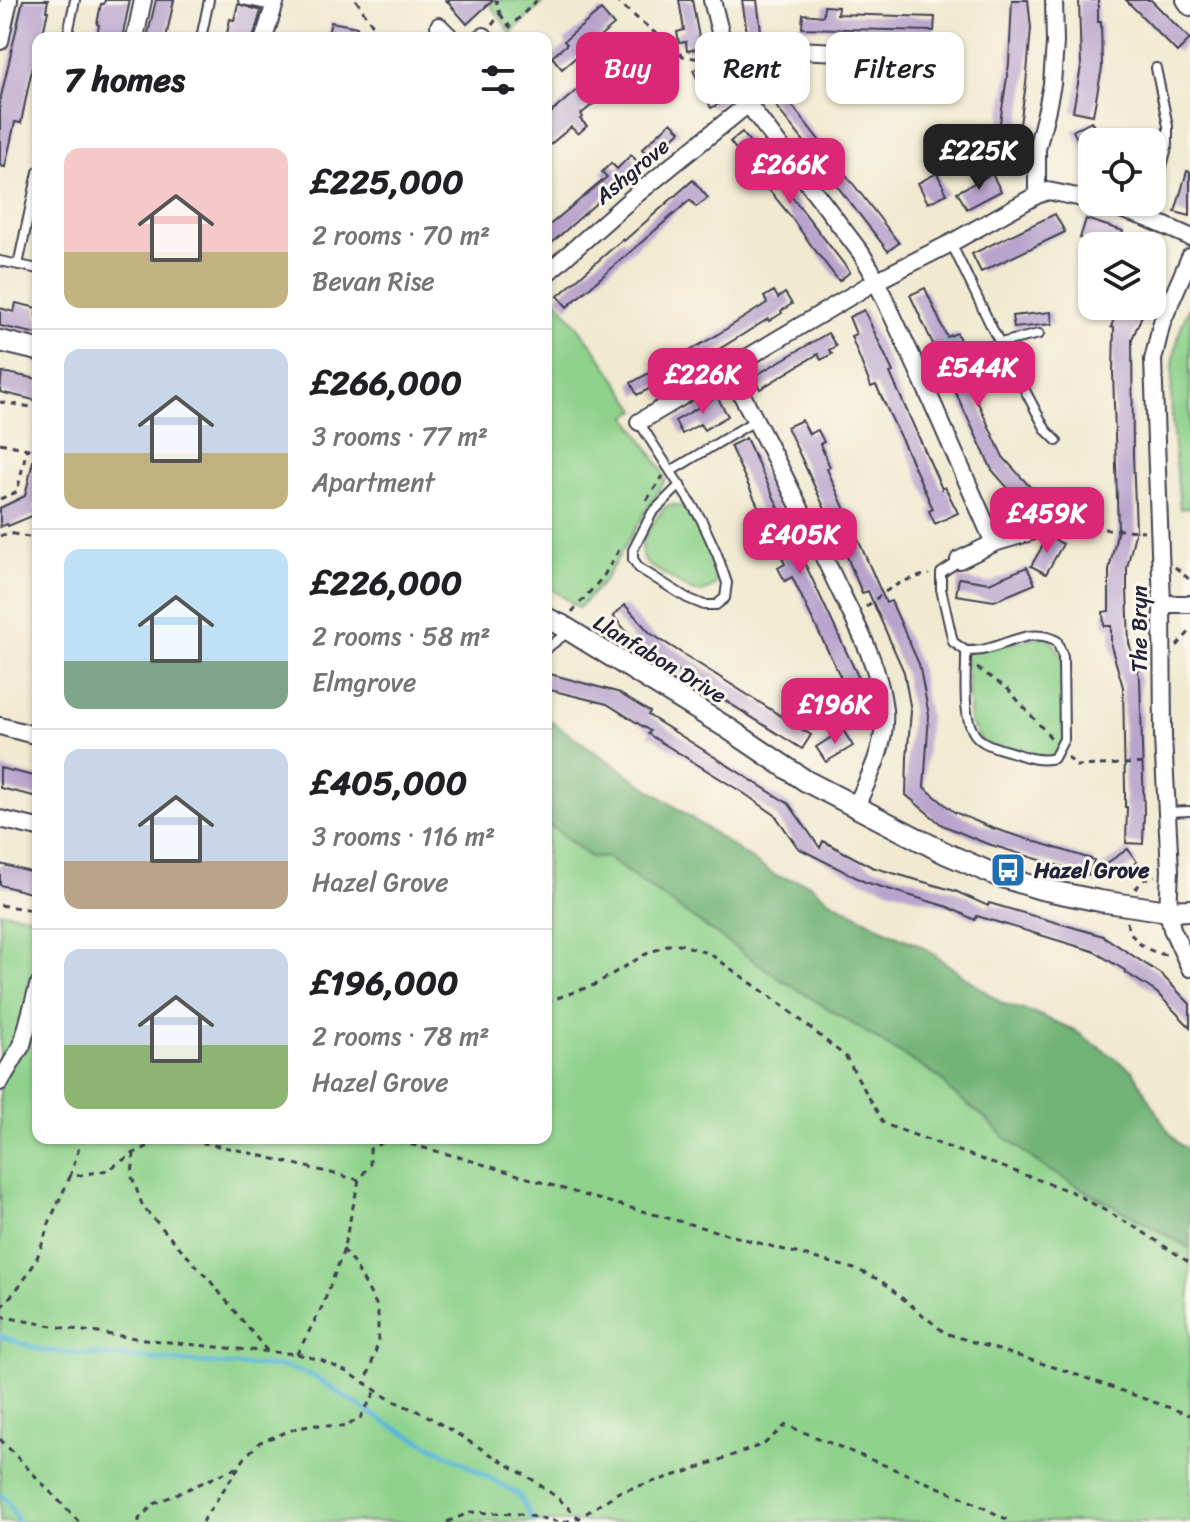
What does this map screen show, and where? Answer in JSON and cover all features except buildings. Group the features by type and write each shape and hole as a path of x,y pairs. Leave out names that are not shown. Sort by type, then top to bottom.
{"street":[{"path":"0,41 9,0"},
{"path":"136,32 143,0"},
{"path":"712,0 720,32"},
{"path":"1037,195 1037,149 1052,84 1054,0"},
{"path":"1185,0 1190,7"},
{"path":"266,32 274,3"},
{"path":"748,104 861,253 917,368 994,543"},
{"name":"Ashgrove","path":"552,269 632,198 748,104"},
{"path":"639,422 876,281 1037,195 1048,191 1078,197"},
{"path":"1141,216 1190,237"},
{"name":"The Bryn","path":"1186,961 1168,911 1153,360 1162,322 1190,257"},
{"path":"0,341 32,349"},
{"path":"727,368 757,420 872,660 885,713 878,753 855,808"},
{"path":"959,560 994,543 1031,532"},
{"path":"1162,604 1190,604"},
{"name":"Llanfabon Drive","path":"559,625 729,729 806,781 947,854 996,875 1041,889 1124,905 1168,911 1190,910"},
{"path":"0,726 32,734"},
{"path":"0,819 32,827"},
{"path":"0,1082 22,1045 32,1008"}],"lane":[{"path":"68,32 75,0"},
{"path":"202,32 209,0"},
{"path":"243,0 274,3"},
{"path":"1147,218 1168,144 1168,126 1156,68"},
{"path":"18,265 32,200"},
{"path":"951,243 1046,430 1057,441"},
{"path":"0,261 32,268"},
{"path":"1000,343 1039,334"},
{"path":"670,468 757,420"},
{"path":"639,422 670,468 701,519 717,554 727,583 725,598 716,605 704,605 687,598 639,568 633,559 633,550 652,513 680,485"},
{"path":"959,560 941,573 941,589 953,642 966,651 984,650 1031,634 1048,636 1057,641 1063,657 1064,739 1054,758 1044,761 1012,753 982,742 973,734 966,701 966,651"},
{"path":"1166,812 1190,811"}],"path":[{"path":"356,0 377,32"},
{"path":"496,0 500,14 510,27 537,0"},
{"path":"615,0 683,56 695,58"},
{"path":"487,32 500,14"},
{"path":"0,402 32,407"},
{"path":"0,443 32,449"},
{"path":"0,499 17,492 27,448"},
{"path":"647,501 670,468"},
{"path":"1031,532 1104,529 1160,532"},
{"path":"0,536 9,533 32,538"},
{"path":"559,625 603,577 627,537"},
{"path":"854,618 884,592 904,580 941,573"},
{"path":"1169,875 1145,879 1131,895 1126,896 1124,905 1128,930 1140,945 1151,951 1186,961"},
{"path":"0,905 32,910"},
{"path":"552,1000 594,985 644,955 668,945 680,944 710,954 781,1004 846,1057 884,1124 1072,1192 1140,1230 1190,1263"},
{"path":"0,1305 22,1283 36,1261 80,1144"},
{"path":"70,1177 108,1170 153,1144"},
{"path":"209,1144 359,1180"},
{"path":"297,1354 322,1307 343,1249 359,1180 370,1164 370,1149 379,1144"},
{"path":"411,1144 858,1270 880,1280 945,1333 1190,1415"},
{"path":"134,1153 132,1177 143,1207 211,1282 268,1352"},
{"path":"343,1249 378,1308 378,1343 365,1385"},
{"path":"0,1316 121,1336 297,1354 321,1360 349,1373 391,1400 424,1414 533,1480 581,1520"},
{"path":"202,1522 246,1456 260,1442 297,1428 316,1425 345,1427 360,1418 376,1391"},
{"path":"447,1522 471,1512 520,1514 562,1522 581,1520 619,1492 764,1444 786,1425 960,1496 1012,1522"},
{"path":"0,1439 79,1522"},
{"path":"139,1522 154,1504 239,1467"}],"green space":[{"path":"487,0 546,0 512,32"},
{"path":"555,297 637,410 627,416 662,470 665,480 604,581 579,608 552,589 552,300"},
{"path":"1190,306 1190,507 1180,509 1172,380 1180,330"},
{"path":"674,505 685,507 692,513 719,568 717,582 706,591 692,591 647,564 643,557 643,542 649,529 663,509"},
{"path":"1048,636 1063,657 1064,739 1054,758 1044,761 982,742 970,723 966,651"},
{"path":"552,722 776,876 808,883 828,899 923,947 1003,1004 1074,1030 1133,1071 1166,1128 1178,1143 1190,1151 1190,1248 1052,1172 950,1091 943,1080 779,978 607,858 590,857 552,827"},
{"path":"552,827 590,857 607,858 779,978 943,1080 950,1091 1006,1138 1083,1189 1190,1248 1190,1522 0,1522 0,912 32,916 32,1144 552,1144"}],"waterway":[{"path":"0,1336 44,1351 286,1367 313,1376 386,1423 519,1495 534,1522"},
{"path":"0,1495 7,1500 18,1522"}],"place":[{"name":"Hazel Grove","path":"1008,870"}]}
